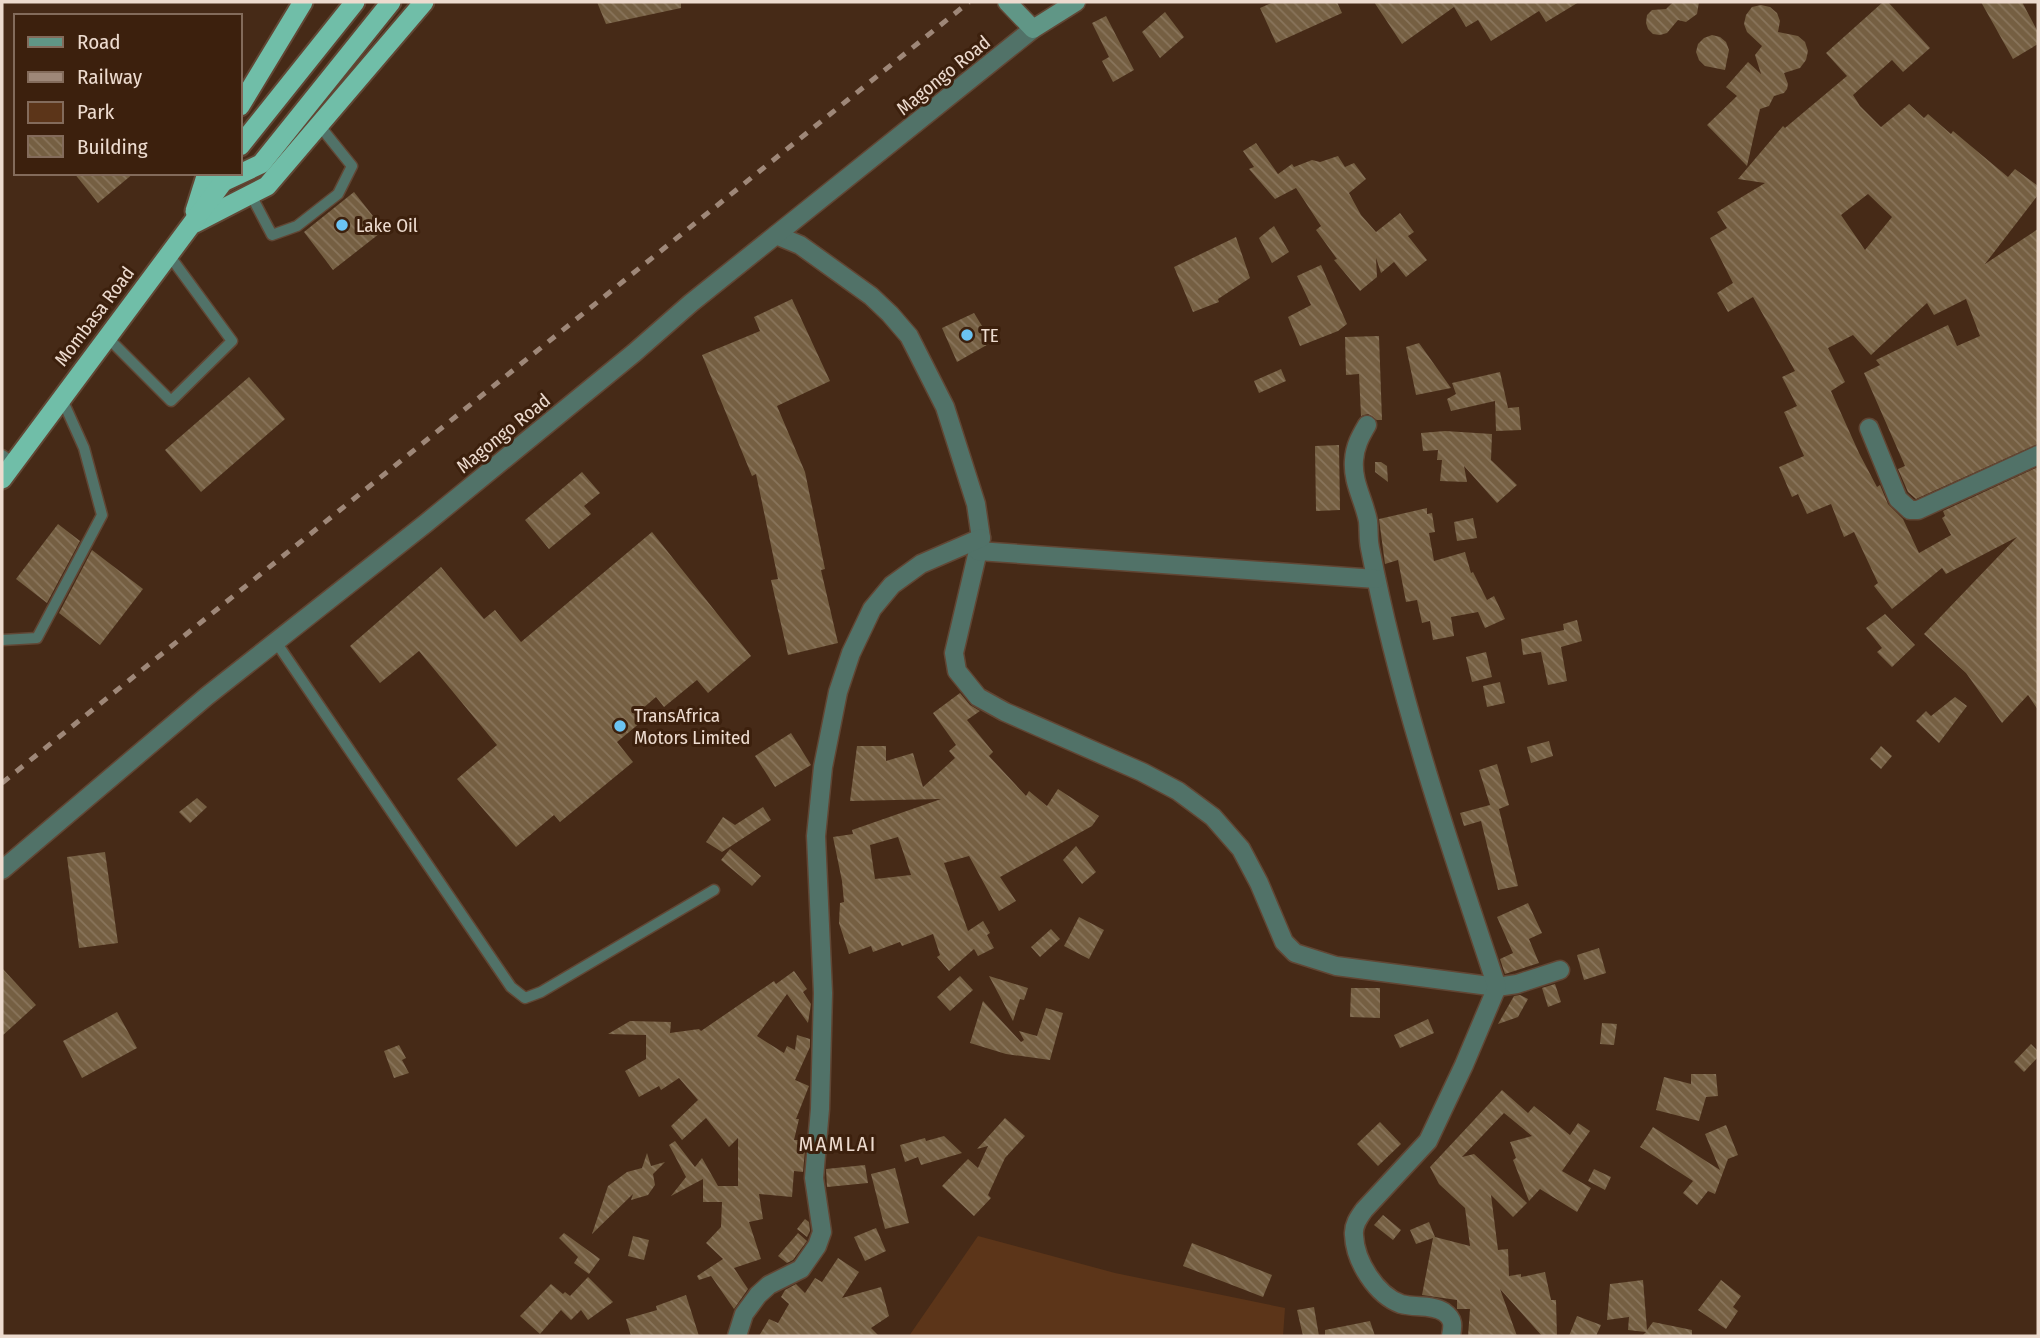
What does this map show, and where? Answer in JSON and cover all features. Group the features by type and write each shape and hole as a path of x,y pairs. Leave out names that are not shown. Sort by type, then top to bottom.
{"highway":[{"path":"242,103 303,2"},
{"path":"242,143 355,2"},
{"name":"Mombasa Road","path":"242,169 261,164 391,2"},
{"path":"191,225 267,187 424,2"},
{"name":"Mombasa Road","path":"6,466 169,255 191,225 219,176"}],"main road":[{"path":"1007,2 1033,29"},
{"name":"Magongo Road","path":"1033,29 1076,2"}],"street":[{"name":"Magongo Road","path":"2,870 197,705 425,524 776,235 1033,29"},
{"path":"776,235 800,245 871,296 909,336 945,407 975,504 979,545 954,653 957,671 978,697 1005,712 1142,772 1178,791 1213,817 1241,849 1284,942 1296,953 1336,965 1497,988 1560,970"},
{"path":"1367,425 1357,441 1353,460 1354,480 1368,522 1368,543 1376,579 1427,775 1497,988 1428,1140 1364,1210 1353,1233 1364,1270 1376,1285 1401,1304 1433,1308 1446,1313 1453,1325 1451,1336"},
{"path":"1869,428 1898,499 1910,510 1918,510 2038,455"},
{"path":"736,1336 744,1314 758,1295 769,1284 801,1269 817,1247 822,1232 814,1178 820,1109 823,993 816,836 822,767 838,692 851,653 872,609 892,585 921,564 979,545 1376,579"}],"lane":[{"path":"251,195 272,235 297,226 338,194 352,166 319,125"},
{"path":"107,337 171,401 232,341 169,255"},
{"path":"2,640 37,638 102,515 84,448 61,398"},
{"path":"276,642 511,987 525,998 541,992 714,890"}],"green space":[{"path":"978,1236 1115,1273 1285,1308 1283,1336 909,1336"}],"building":[{"path":"597,2 681,2 681,8 606,24"},
{"path":"1274,2 1337,2 1342,13 1276,43 1260,8"},
{"path":"1374,2 1579,2 1546,22 1539,11 1491,41 1478,20 1466,27 1454,7 1402,44"},
{"path":"1673,2 1699,2 1697,14 1686,22 1678,20 1667,33 1653,34 1646,23 1647,15 1652,10 1666,9"},
{"path":"1883,2 1888,2 1930,48 1903,72 1892,60 1853,95 1860,106 1881,127 1909,104 1924,118 1928,114 1951,134 1953,131 2008,177 2015,169 2038,186 2038,195 1985,264 2038,229 2038,444 1916,499 1908,492 1898,469 1905,466 1864,373 1880,365 1876,360 1948,325 1957,346 1980,336 1966,299 1934,315 1927,303 1871,355 1853,335 1828,348 1845,382 1831,391 1877,487 1880,485 1888,504 1903,519 1919,553 1951,535 1942,518 1945,516 1943,511 2038,467 2038,710 2028,695 2002,723 1966,673 1924,634 2017,537 1946,574 1942,568 1892,609 1874,586 1878,583 1854,532 1844,537 1831,504 1807,514 1798,494 1792,497 1779,467 1804,456 1784,412 1797,406 1782,377 1795,371 1753,297 1728,312 1717,293 1733,283 1710,238 1727,228 1717,212 1765,183 1738,179 1783,126 1785,128 1847,76 1826,53","holes":["1868,194 1892,217 1865,250 1841,215"]},
{"path":"1981,2 2022,2 2038,32 2038,44 2013,59"},
{"path":"1752,7 1770,7 1777,13 1780,21 1778,32 1798,36 1805,42 1808,51 1800,68 1784,73 1788,84 1784,93 1774,96 1769,106 1760,109 1747,166 1707,125 1737,96 1726,87 1748,62 1761,74 1755,55 1762,46 1747,32 1744,24"},
{"path":"1165,12 1184,37 1160,58 1142,32"},
{"path":"1106,16 1134,70 1113,82 1102,61 1109,57 1092,23"},
{"path":"1712,35 1726,42 1729,50 1725,70 1705,66 1696,52 1698,44"},
{"path":"1256,143 1278,174 1292,164 1294,167 1312,160 1320,162 1338,156 1345,167 1354,163 1366,179 1349,193 1361,215 1376,232 1400,213 1414,232 1408,236 1427,260 1406,277 1394,262 1381,273 1376,258 1377,277 1360,291 1334,260 1337,259 1316,230 1321,226 1296,188 1275,199 1249,169 1254,167 1243,151"},
{"path":"76,175 132,175 98,203"},
{"path":"354,192 384,230 333,270 304,232"},
{"path":"1274,226 1289,252 1272,263 1259,238"},
{"path":"1236,237 1250,278 1218,299 1219,302 1193,312 1174,267"},
{"path":"1321,265 1347,324 1338,331 1300,346 1288,317 1311,305 1297,276"},
{"path":"792,299 830,381 777,406 805,472 825,569 821,570 838,643 788,655 771,580 778,579 756,474 752,476 702,355 760,331 754,317"},
{"name":"TE","path":"974,313 992,342 957,362 942,328"},
{"path":"1379,336 1382,420 1368,414 1361,416 1359,374 1346,375 1345,337"},
{"path":"1419,343 1451,388 1416,395 1406,347"},
{"path":"1281,369 1286,381 1259,393 1254,381"},
{"path":"1500,372 1508,408 1519,407 1521,430 1496,431 1495,401 1451,411 1447,399 1456,394 1452,383"},
{"path":"249,377 285,419 201,492 165,450"},
{"path":"1445,431 1492,434 1491,460 1517,485 1497,503 1464,466 1467,482 1440,481 1442,460 1437,460 1438,450 1423,451 1421,433"},
{"path":"1339,445 1340,510 1316,511 1315,446"},
{"path":"1375,462 1387,466 1388,482 1375,472"},
{"path":"582,472 600,493 584,506 591,514 549,549 525,520"},
{"path":"1427,508 1427,514 1432,513 1435,532 1429,533 1434,561 1465,552 1471,573 1473,572 1487,600 1494,596 1505,619 1485,628 1478,612 1451,617 1454,636 1433,640 1430,621 1422,623 1417,600 1406,602 1398,560 1385,564 1379,519"},
{"path":"1473,518 1477,538 1457,541 1454,522"},
{"path":"58,524 80,541 47,603 16,579"},
{"path":"652,532 751,656 708,693 697,680 664,707 656,697 635,715 641,722 617,742 633,762 560,822 554,815 516,847 457,779 497,745 419,651 380,683 350,646 441,567 484,619 495,610 521,642"},
{"path":"92,550 143,589 100,645 59,613"},
{"path":"1885,614 1915,645 1892,667 1877,652 1882,648 1866,628"},
{"path":"1577,620 1582,641 1561,647 1567,681 1548,685 1541,652 1523,655 1521,639 1564,630 1563,624"},
{"path":"1486,652 1492,677 1472,682 1466,657"},
{"path":"1500,682 1505,703 1487,707 1483,686"},
{"path":"960,693 970,705 980,711 967,720 993,752 989,756 1026,796 1029,791 1047,806 1058,789 1099,816 1092,826 1000,877 1016,901 999,911 969,856 944,863 968,931 983,921 994,948 978,956 974,949 949,971 937,957 940,955 933,934 902,946 900,942 873,952 871,946 849,954 839,923 840,903 844,902 833,837 853,834 852,830 941,799 850,801 857,746 886,746 886,761 913,753 923,787 955,758 949,751 956,745 933,713","holes":["898,837 911,875 875,879 870,845"]},
{"path":"1955,697 1967,706 1939,743 1916,721 1926,711 1931,716"},
{"path":"791,733 811,765 775,787 755,756"},
{"path":"1549,741 1553,756 1531,763 1527,747"},
{"path":"1881,746 1892,756 1881,769 1870,759"},
{"path":"1497,764 1509,805 1499,809 1518,886 1498,890 1481,821 1464,826 1460,813 1490,805 1479,770"},
{"path":"197,798 207,807 190,823 179,812"},
{"path":"763,807 771,820 722,852 706,842 723,817 735,825"},
{"path":"1076,846 1096,872 1082,884 1063,860"},
{"path":"730,849 761,876 752,886 721,860"},
{"path":"105,852 118,943 79,948 67,857"},
{"path":"1528,903 1542,933 1529,939 1539,963 1505,974 1500,959 1513,953 1497,917"},
{"path":"1079,917 1104,930 1089,959 1064,946"},
{"path":"1051,929 1060,939 1040,957 1031,947"},
{"path":"1599,948 1606,973 1584,980 1577,955"},
{"path":"2,968 36,1005 2,1036"},
{"path":"794,971 807,989 803,992 811,1004 808,1023 787,994 757,1036 784,1053 787,1046 795,1050 797,1035 810,1039 810,1047 795,1080 809,1086 796,1119 799,1119 794,1140 806,1140 803,1172 794,1171 792,1197 759,1194 763,1219 749,1222 761,1259 734,1268 748,1289 734,1309 711,1276 699,1280 697,1276 723,1259 706,1243 721,1227 722,1202 703,1202 703,1179 671,1196 686,1177 669,1145 675,1141 695,1167 702,1158 718,1186 738,1186 738,1138 729,1147 706,1118 682,1140 671,1126 698,1100 679,1078 661,1090 659,1086 639,1097 625,1071 646,1059 646,1035 608,1034 630,1021 671,1022 670,1033 699,1029 701,1031 774,981 776,984"},
{"path":"960,976 973,990 950,1011 937,997"},
{"path":"989,976 1028,988 1024,1000 1020,999 1013,1021"},
{"path":"1555,984 1561,1002 1548,1007 1542,988"},
{"path":"1351,988 1380,988 1380,1018 1350,1017"},
{"path":"1520,995 1528,999 1518,1017 1498,1024 1514,996"},
{"path":"983,1001 1021,1042 1024,1040 1019,1031 1037,1036 1046,1008 1063,1013 1050,1060 1006,1054 970,1043"},
{"path":"117,1012 137,1048 82,1078 63,1041"},
{"path":"1428,1019 1434,1033 1400,1048 1394,1035"},
{"path":"1602,1023 1617,1024 1614,1045 1600,1044"},
{"path":"2031,1044 2038,1051 2038,1057 2024,1072 2014,1062"},
{"path":"399,1045 406,1058 402,1060 409,1073 394,1078 384,1051"},
{"path":"1691,1074 1716,1074 1718,1096 1706,1097 1699,1121 1656,1110 1664,1077 1691,1084"},
{"path":"1502,1090 1528,1113 1534,1106 1570,1135 1578,1123 1590,1131 1562,1171 1591,1188 1577,1212 1540,1189 1529,1201 1513,1160 1516,1158 1510,1142 1532,1136 1504,1113 1462,1157 1474,1154 1527,1203 1513,1217 1491,1195 1498,1250 1508,1249 1509,1276 1521,1274 1521,1277 1545,1272 1551,1300 1556,1300 1557,1336 1542,1336 1500,1289 1517,1336 1468,1336 1470,1309 1457,1309 1457,1300 1422,1295 1433,1238 1416,1244 1410,1230 1429,1222 1435,1237 1470,1246 1465,1208 1439,1184 1430,1167"},
{"path":"1005,1118 1025,1136 1005,1158 988,1195 991,1198 974,1216 942,1186 968,1159 978,1168 988,1146 977,1149"},
{"path":"1380,1122 1401,1144 1378,1166 1357,1144"},
{"path":"1726,1125 1738,1155 1728,1159 1715,1194 1708,1191 1697,1205 1683,1193 1693,1181 1640,1147 1653,1127 1720,1170 1705,1134"},
{"path":"944,1136 962,1153 921,1165 918,1157 905,1162 900,1145"},
{"path":"647,1153 651,1166 665,1162 653,1174 655,1185 648,1195 631,1200 633,1194 592,1234 608,1186 627,1172 642,1168"},
{"path":"865,1165 868,1183 827,1187 826,1169"},
{"path":"895,1168 909,1223 885,1229 871,1174"},
{"path":"1594,1169 1611,1177 1605,1190 1588,1181"},
{"path":"1383,1215 1401,1230 1393,1240 1374,1225"},
{"path":"805,1219 809,1222 810,1231 807,1237 797,1229"},
{"path":"876,1228 886,1251 865,1261 854,1237"},
{"path":"564,1233 600,1259 589,1274 574,1263 578,1257 559,1238"},
{"path":"798,1233 807,1241 793,1260 787,1263 778,1256"},
{"path":"633,1236 649,1240 644,1260 628,1256"},
{"path":"1192,1243 1272,1275 1263,1297 1183,1266"},
{"path":"838,1258 859,1272 842,1298 881,1287 889,1316 871,1328 879,1336 759,1336 769,1319 778,1323 789,1304 781,1297 785,1290 796,1284 805,1293 815,1278 822,1282"},
{"path":"588,1277 613,1302 588,1320 581,1310 571,1320 561,1310 540,1334 520,1316 551,1284 570,1296"},
{"path":"1643,1280 1647,1330 1653,1322 1692,1330 1692,1336 1642,1336 1646,1332 1628,1330 1629,1317 1607,1320 1610,1284"},
{"path":"1721,1280 1741,1296 1733,1307 1738,1311 1726,1329 1698,1310"},
{"path":"686,1295 699,1336 631,1336 626,1319 657,1310 656,1306"},
{"path":"1314,1307 1319,1336 1303,1336 1297,1310"},
{"path":"1577,1316 1601,1325 1596,1336 1569,1336"},
{"path":"1370,1321 1375,1336 1325,1336 1325,1330"}],"railway":[{"path":"2,783 969,2"}],"place":[{"name":"Lake Oil","path":"342,225"},
{"name":"TE","path":"967,335"},
{"name":"TransAfrica Motors Limited","path":"620,726"}],"district":[{"name":"MAMLAI","path":"838,1144"}]}
